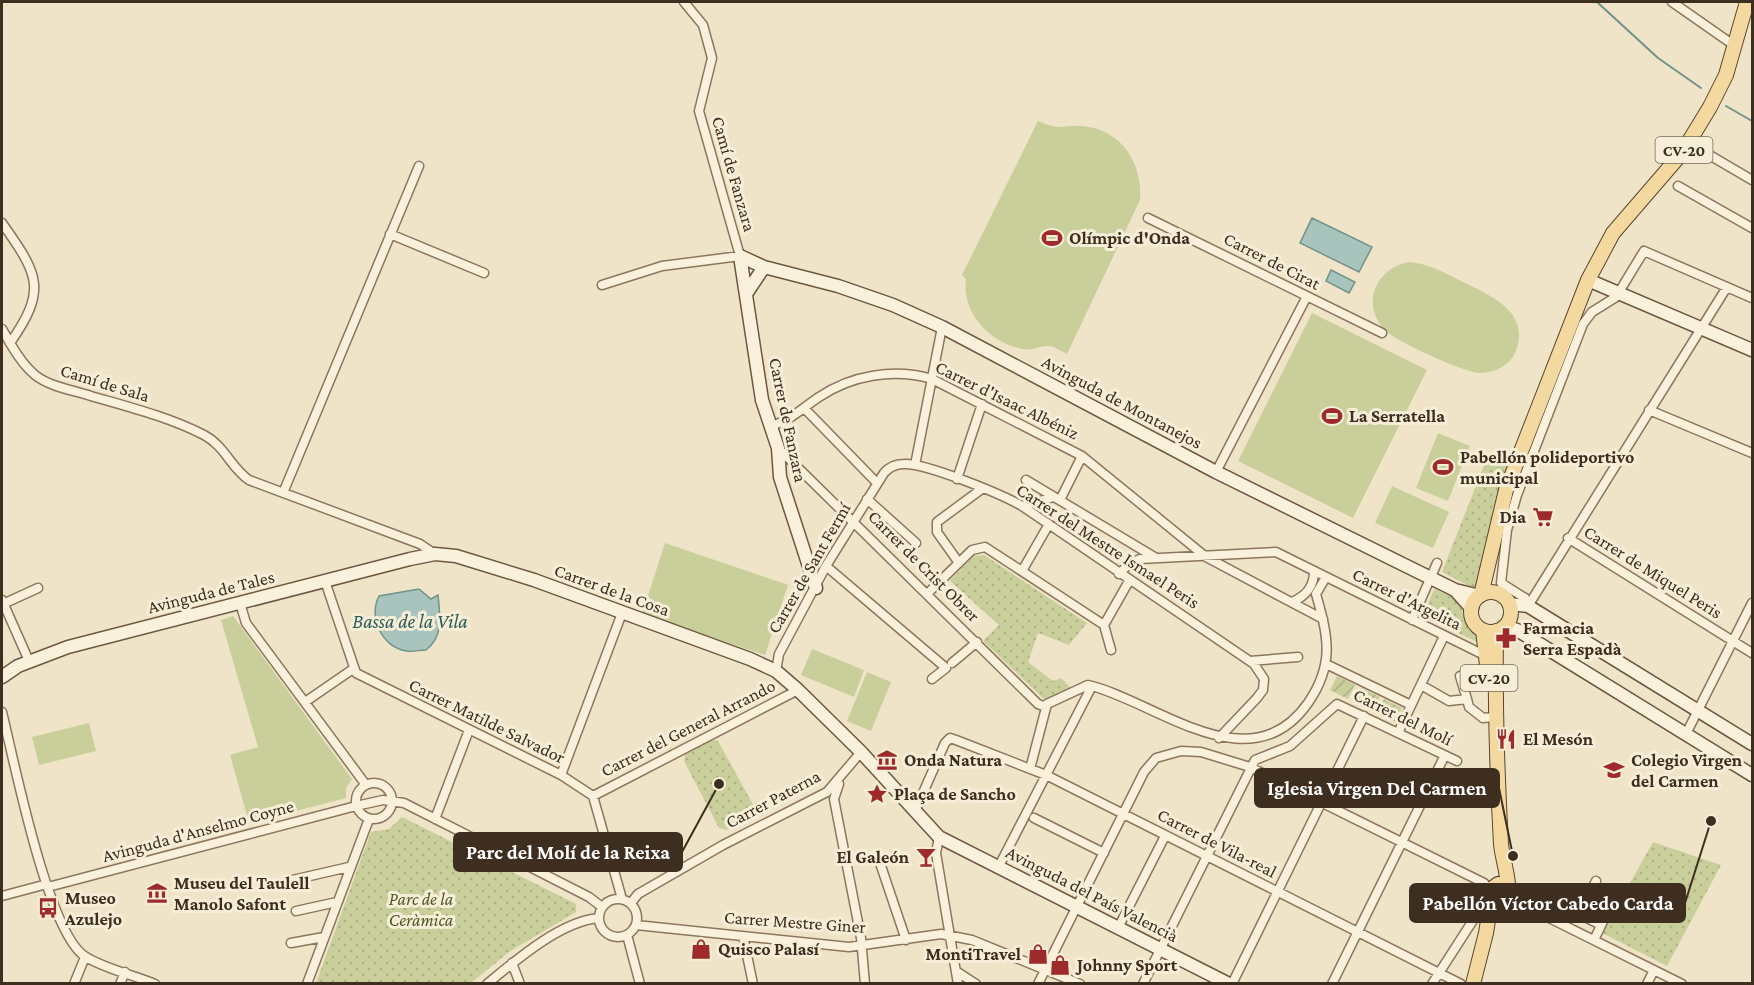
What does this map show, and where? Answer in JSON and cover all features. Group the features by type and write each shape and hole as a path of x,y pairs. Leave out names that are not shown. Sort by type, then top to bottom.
{"main road":[{"name":"CV-20","path":"1485,594 1496,525 1506,490 1588,280 1613,233 1690,142 1726,75 1747,2"},
{"path":"1472,609 1485,594 1500,594 1509,604"},
{"name":"CV-20","path":"1473,984 1497,895 1502,854 1494,722 1486,656 1494,629 1510,616 1509,604"},
{"name":"CV-20","path":"1472,609 1474,621 1494,629"},
{"name":"CV-20","path":"1494,629 1494,722"}],"street":[{"name":"Camí de Fanzara","path":"684,2 703,25 712,58 699,111 740,256"},
{"path":"1672,2 1735,46"},
{"path":"1706,153 1752,180"},
{"path":"283,493 419,166"},
{"path":"1678,186 1752,228"},
{"name":"Carrer de Cirat","path":"1148,218 1382,333"},
{"path":"2,223 22,253 34,284 34,301 29,315 10,343"},
{"path":"390,234 484,273"},
{"path":"1528,606 1525,598 1501,584 1511,515 1587,317 1619,293 1644,251 1752,298"},
{"name":"Avinguda de Montanejos","path":"740,256 765,267 838,286 893,305 942,327 1216,472 1455,590 1485,594"},
{"name":"Carrer de Fanzara","path":"740,256 762,400 778,448 780,477 816,588"},
{"path":"602,285 662,266 740,256"},
{"path":"743,277 765,267"},
{"path":"746,294 765,267"},
{"path":"1588,280 1752,350"},
{"path":"1528,606 1568,538 1727,287"},
{"path":"1216,472 1306,297"},
{"path":"915,465 942,327"},
{"name":"Camí de Sala","path":"2,329 28,369 49,383 119,404 208,437 221,447 241,474 249,480"},
{"name":"Carrer d'Isaac Albéniz","path":"771,426 790,420 837,387 863,377 910,374 932,379 1082,456 1206,557"},
{"path":"957,479 982,404"},
{"path":"804,408 877,483"},
{"path":"1649,410 1752,453"},
{"name":"Carrer de Crist Obrer","path":"778,448 854,520 1038,704 1046,707"},
{"path":"1022,506 1057,498 1082,456"},
{"name":"Carrer del Mestre Ismael Peris","path":"877,483 886,470 894,466 915,465 983,488 1022,506 1250,661 1258,668 1264,679 1259,696 1219,738"},
{"name":"Carrer de la Cosa","path":"249,480 420,544 435,554 456,556 511,573 750,659 776,671 861,752 915,811"},
{"path":"1026,480 1156,558"},
{"name":"Carrer de Sant Fermí","path":"776,671 779,654 826,566 877,483"},
{"path":"958,563 937,532 937,522 983,488"},
{"path":"867,498 916,543"},
{"path":"1022,571 1049,524"},
{"name":"Carrer de Miquel Peris","path":"1568,538 1752,653"},
{"path":"928,593 972,550 982,546 1091,616 1106,622"},
{"name":"Carrer d'Argelita","path":"1119,574 1134,561 1276,552 1486,656"},
{"name":"Avinguda de Tales","path":"2,677 29,661 68,647 435,554"},
{"name":"Carrer d'Argelita","path":"1206,557 1323,620"},
{"path":"1412,620 1437,563"},
{"path":"826,566 946,668 932,679"},
{"path":"1295,604 1305,597 1314,580 1314,571"},
{"path":"1295,604 1316,594 1326,577"},
{"path":"304,702 353,669 325,581"},
{"path":"1111,650 1106,622 1130,581"},
{"path":"29,661 2,602 38,588"},
{"name":"Avinguda de Montanejos","path":"1455,590 1472,609"},
{"path":"1030,769 1046,707 1085,686 1092,686 1219,738 1246,738 1281,728 1309,702 1326,664 1328,640 1316,594"},
{"path":"240,603 246,623 366,785"},
{"path":"1686,734 1752,603"},
{"path":"1509,604 1528,606 1752,744"},
{"path":"561,775 622,613"},
{"path":"1494,629 1517,630 1752,775"},
{"path":"1398,732 1444,636"},
{"path":"952,663 977,642"},
{"path":"1250,661 1261,658 1298,657"},
{"path":"1326,664 1411,705"},
{"name":"Carrer Matilde Salvador","path":"353,669 364,678 561,775 593,796"},
{"path":"1460,676 1469,707 1483,718 1494,722"},
{"path":"1421,684 1449,700 1467,699"},
{"path":"998,868 1092,686"},
{"name":"Carrer del General Arrando","path":"593,796 798,690"},
{"name":"Carrer del Molí","path":"1250,767 1255,760 1283,750 1300,739 1337,704 1398,732 1444,757 1457,761"},
{"path":"2,712 47,886 65,933 85,957 155,984"},
{"path":"1231,984 1364,716"},
{"path":"435,819 469,730"},
{"name":"Carrer de Vila-real","path":"915,811 945,742 950,738 1046,775 1461,984"},
{"path":"1038,984 1148,765 1162,755 1191,751 1250,767 1484,883 1497,895 1682,984"},
{"name":"Carrer Paterna","path":"631,903 638,894 723,844 821,795 844,774 861,752"},
{"path":"1332,984 1444,757"},
{"path":"1143,984 1250,767"},
{"path":"844,774 834,795 862,946 865,984"},
{"path":"375,783 384,786 390,792 393,800 390,812 381,819 369,819 361,814 356,806 356,798 366,785 375,783"},
{"path":"821,795 836,810"},
{"path":"593,796 622,899"},
{"path":"393,800 589,897 602,907"},
{"name":"Avinguda d'Anselmo Coyne","path":"2,896 356,806 393,800"},
{"name":"Avinguda del País Valencià","path":"915,811 939,837 1231,984"},
{"path":"1034,818 1104,852"},
{"path":"307,984 349,867 369,819"},
{"path":"1118,928 1165,836"},
{"path":"939,837 936,853 958,984"},
{"path":"879,860 906,940"},
{"path":"288,881 349,867"},
{"path":"1571,929 1596,881"},
{"path":"1432,984 1497,895"},
{"path":"1588,896 1610,907 1594,940"},
{"path":"622,899 631,903 637,914 636,925 621,937 608,934 599,918 602,907 611,900 622,899"},
{"path":"296,911 337,902"},
{"path":"1579,914 1601,925"},
{"path":"487,984 512,963 546,940 577,923 599,918"},
{"name":"Carrer Mestre Giner","path":"636,925 862,946 941,934 972,940 1080,984"},
{"path":"627,934 640,984"},
{"path":"742,936 753,984"},
{"path":"291,943 324,937"},
{"path":"74,984 85,957"},
{"path":"512,963 520,984"},
{"path":"1647,984 1654,970"},
{"path":"956,971 976,984"},
{"path":"120,984 125,972"}],"green space":[{"name":"Olímpic d'Onda","path":"1038,121 1056,127 1094,128 1117,140 1133,160 1140,186 1140,200 1067,354 1050,346 1022,349 1010,346 989,333 973,314 968,303 966,279 962,275"},
{"path":"1408,262 1429,266 1443,272 1486,293 1506,308 1514,317 1519,339 1515,353 1509,361 1501,368 1481,373 1473,372 1432,356 1386,331 1374,311 1375,290 1387,272"},
{"name":"La Serratella","path":"1312,313 1427,370 1353,518 1238,461"},
{"name":"Pabellón polideportivo municipal","path":"1438,433 1470,446 1448,501 1416,488"},
{"path":"1488,455 1510,464 1491,523 1479,588 1473,588 1442,572"},
{"path":"1392,486 1449,512 1433,548 1375,523"},
{"path":"665,543 788,585 765,655 642,614"},
{"path":"984,555 1087,623 1069,645 1038,633 1028,662 1053,681 1061,678 1071,688 1045,700 983,641 999,625 950,581 974,556"},
{"path":"1434,589 1459,600 1466,624 1479,638 1479,643 1423,616"},
{"path":"233,616 352,779 346,788 346,798 249,823 230,755 258,747 221,620"},
{"path":"812,649 864,670 854,697 801,675"},
{"path":"867,672 891,682 871,731 847,721"},
{"path":"1337,676 1355,685 1348,699 1330,690"},
{"path":"1362,688 1380,697 1373,711 1355,702"},
{"path":"1384,699 1402,708 1395,722 1377,713"},
{"path":"89,723 96,751 39,765 32,737"},
{"path":"708,739 718,741 755,808 753,815 727,830 719,828 684,761 686,751"},
{"name":"Parc de la Ceràmica","path":"402,817 576,904 576,912 509,952 471,983 316,983 371,832 389,829"},
{"path":"1653,842 1721,865 1667,966 1602,933"}],"water":[{"path":"1312,218 1372,247 1359,272 1300,243"},
{"path":"1331,270 1355,282 1349,293 1326,281"},
{"name":"Bassa de la Vila","path":"419,589 431,599 438,595 440,625 436,638 426,650 398,649 384,638 376,622 376,604 379,596"}],"waterway":[{"path":"1597,2 1658,58 1701,88"},
{"path":"1726,106 1752,121"}],"place":[{"name":"Olímpic d'Onda","path":"1052,238"},
{"name":"La Serratella","path":"1332,416"},
{"name":"Pabellón polideportivo municipal","path":"1443,467"},
{"name":"Dia","path":"1543,517"},
{"name":"Farmacia Serra Espadà","path":"1506,638"},
{"name":"El Mesón","path":"1506,739"},
{"name":"Onda Natura","path":"887,760"},
{"name":"Colegio Virgen del Carmen","path":"1614,770"},
{"name":"Parc del Molí de la Reixa","path":"719,784"},
{"name":"Plaça de Sancho","path":"877,794"},
{"name":"Pabellón Víctor Cabedo Carda","path":"1711,821"},
{"name":"Iglesia Virgen Del Carmen","path":"1513,856"},
{"name":"El Galeón","path":"926,857"},
{"name":"Museu del Taulell Manolo Safont","path":"157,893"},
{"name":"Museo Azulejo","path":"48,908"},
{"name":"Quisco Palasí","path":"701,949"},
{"name":"MontiTravel","path":"1038,954"},
{"name":"Johnny Sport","path":"1060,965"}]}
